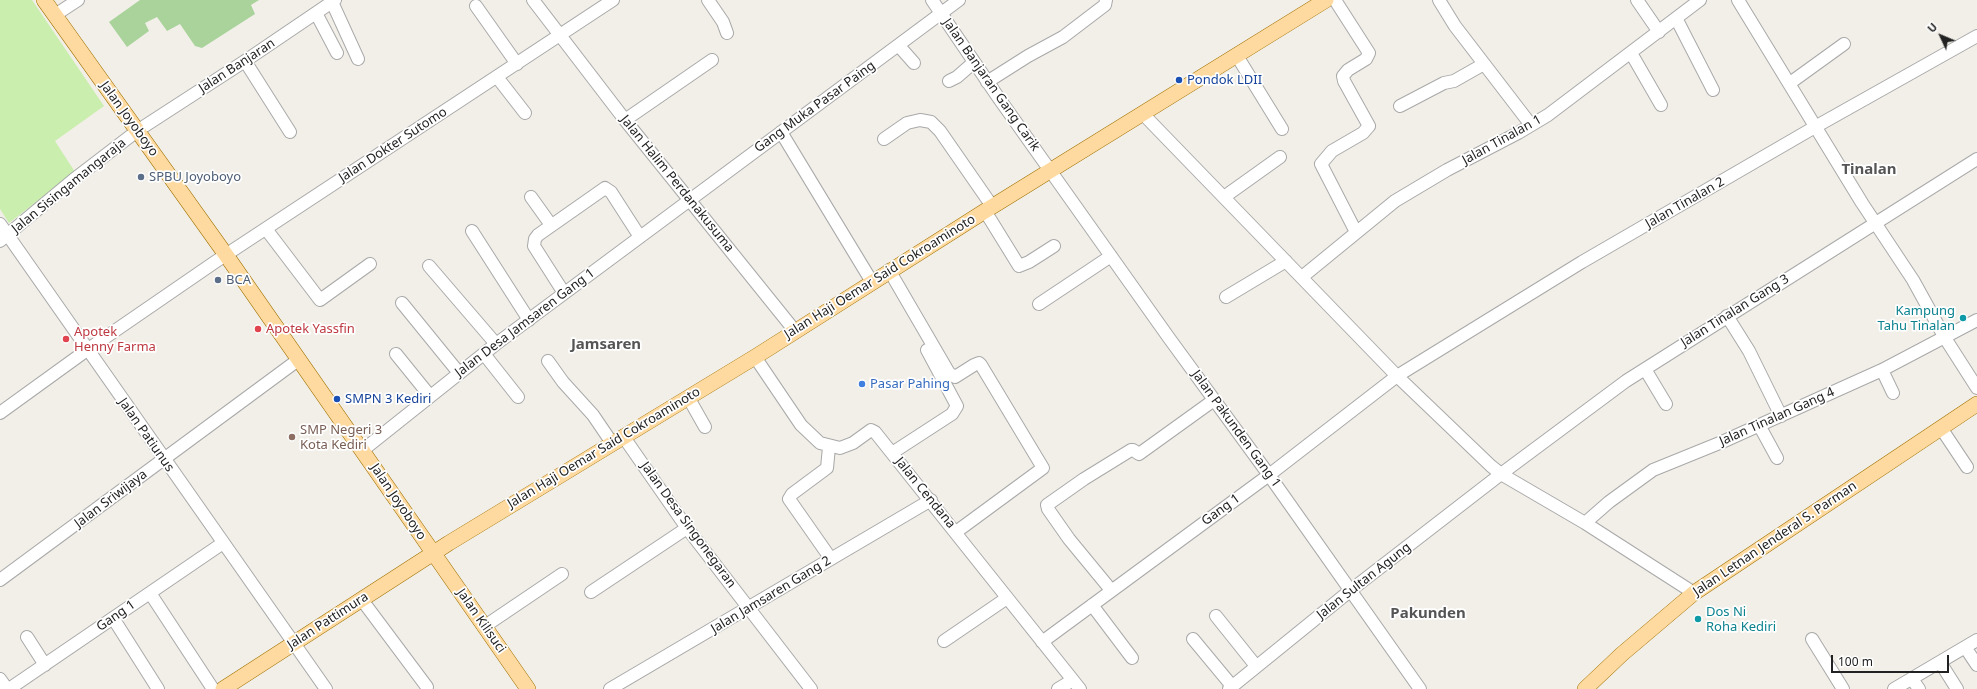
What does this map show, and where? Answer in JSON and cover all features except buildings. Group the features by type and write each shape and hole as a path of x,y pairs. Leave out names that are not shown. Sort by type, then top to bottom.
{"main road":[{"name":"Jalan Joyoboyo","path":"44,0 226,255 298,360 363,450 433,553"},
{"name":"Jalan Haji Oemar Said Cokroaminoto","path":"433,553 688,398 989,208 1326,0"},
{"name":"Jalan Letnan Jenderal S. Parman","path":"1585,689 1627,649 1694,594 1977,404"},
{"name":"Jalan Pattimura","path":"223,689 433,553"},
{"name":"Jalan Kilisuci","path":"433,553 528,689"}],"street":[{"path":"55,15 78,0"},
{"name":"Jalan Halim Perdanakusuma","path":"533,0 626,120 796,331"},
{"name":"Jalan Dokter Sutomo","path":"0,413 87,350 226,255 613,0"},
{"path":"708,0 723,22 726,33"},
{"name":"Jalan Banjaran Gang Carik","path":"932,0 987,82 1051,171"},
{"name":"Gang Muka Pasar Paing","path":"690,199 959,0"},
{"path":"987,82 1028,56 1063,38 1105,5 1106,0"},
{"path":"1335,0 1369,53 1366,59 1348,70 1343,76 1344,81 1369,126 1363,133 1332,151 1321,164 1356,232"},
{"path":"1439,0 1454,26 1531,126"},
{"path":"1637,0 1659,32"},
{"name":"Jalan Tinalan 1","path":"1302,277 1395,201 1420,185 1531,126 1631,53 1700,0"},
{"path":"1738,0 1790,83 1815,127 1913,280 1945,338 1977,388"},
{"path":"334,1 358,59"},
{"name":"Jalan Banjaran","path":"138,131 334,1"},
{"path":"476,6 517,64"},
{"path":"316,13 337,53"},
{"path":"1676,18 1713,90"},
{"name":"Jalan Tinalan 2","path":"1396,376 1499,312 1815,127 1977,36"},
{"path":"1790,83 1844,44"},
{"path":"898,46 914,63"},
{"path":"1631,53 1661,105"},
{"path":"1237,56 1282,129"},
{"path":"626,120 712,60"},
{"path":"245,61 290,132"},
{"path":"950,80 957,77 974,63"},
{"path":"1400,106 1444,83 1454,81 1484,64"},
{"path":"497,77 525,113"},
{"path":"1143,114 1396,376 1501,474 1585,523 1694,594"},
{"path":"884,140 907,123 920,120 932,122 940,131 989,208 1019,266 1029,262 1054,246"},
{"name":"Jalan Sisingamangaraja","path":"4,238 73,180 138,131"},
{"path":"781,132 949,372 955,377 974,365 979,363 981,365 1043,468 956,532"},
{"path":"1224,197 1280,157"},
{"name":"Jalan Tinalan Gang 3","path":"1501,474 1645,369 1977,159"},
{"name":"Jalan Pakunden Gang 1","path":"1051,171 1110,256 1269,475 1420,689"},
{"path":"564,293 534,246 535,239 538,235 551,225 604,188 611,192 640,237"},
{"path":"531,197 551,225"},
{"name":"Jalan Desa Jamsaren Gang 1","path":"363,450 496,344 690,199"},
{"name":"Jalan Patiunus","path":"0,224 4,238 87,350 326,689"},
{"path":"266,229 320,300 370,264"},
{"path":"472,231 529,320"},
{"path":"1038,304 1110,256"},
{"path":"1226,298 1286,261"},
{"path":"429,266 496,344"},
{"path":"882,275 957,406 952,414 892,453"},
{"path":"402,303 459,373"},
{"path":"1727,316 1749,351 1781,416"},
{"name":"Jalan Tinalan Gang 4","path":"1585,523 1609,502 1653,470 1759,426 1882,370 1977,320"},
{"path":"396,354 430,396"},
{"path":"484,354 518,397"},
{"path":"755,356 806,432 820,443 829,447 827,468 792,494 789,499 832,559"},
{"name":"Jalan Sriwijaya","path":"0,580 298,360"},
{"name":"Jalan Desa Singonegaran","path":"548,360 563,382 618,440 812,689"},
{"path":"1645,369 1666,404"},
{"path":"1882,370 1893,394"},
{"name":"Gang 1","path":"1042,642 1269,475 1396,376"},
{"path":"688,398 705,427"},
{"path":"1111,590 1069,539 1048,509 1047,505 1084,479 1131,450 1139,454 1214,400"},
{"path":"1759,426 1777,458"},
{"path":"1941,428 1967,467"},
{"name":"Jalan Cendana","path":"829,447 845,447 870,430 875,432 931,500 1076,684"},
{"name":"Jalan Sultan Agung","path":"1230,688 1351,590 1501,474"},
{"name":"Jalan Jamsaren Gang 2","path":"610,689 931,500"},
{"path":"592,592 687,528"},
{"name":"Gang 1","path":"8,689 23,685 45,665 223,542"},
{"path":"485,626 562,574"},
{"path":"150,593 213,689"},
{"path":"944,641 1007,598"},
{"path":"362,600 427,687"},
{"path":"1092,605 1132,658"},
{"path":"1216,616 1256,666"},
{"path":"113,618 158,689"},
{"path":"27,637 45,665"},
{"path":"1193,639 1230,688"},
{"path":"1812,639 1843,689"},
{"path":"1894,689 1977,640"},
{"path":"1965,647 1977,665"},
{"path":"1940,662 1956,689"},
{"path":"0,679 8,689"},
{"path":"1912,679 1919,689"},
{"path":"1058,689 1076,684"}],"green space":[{"path":"0,0 32,0 104,106 55,141 75,172 9,223 0,209"},
{"path":"140,0 259,0 251,5 255,14 202,48 195,46 180,24 167,31 157,17 145,23 149,31 127,47 109,22"}],"place":[{"name":"Pondok LDII","path":"1179,80"},
{"name":"SPBU Joyoboyo","path":"141,177"},
{"name":"BCA","path":"218,280"},
{"name":"Kampung Tahu Tinalan","path":"1963,318"},
{"name":"Apotek Yassfin","path":"258,329"},
{"name":"Apotek Henny Farma","path":"66,339"},
{"name":"Pasar Pahing","path":"862,384"},
{"name":"SMPN 3 Kediri","path":"337,399"},
{"name":"SMP Negeri 3 Kota Kediri","path":"292,437"},
{"name":"Dos Ni Roha Kediri","path":"1698,619"}],"district":[{"name":"Tinalan","path":"1869,170"},
{"name":"Jamsaren","path":"606,345"},
{"name":"Pakunden","path":"1428,614"}]}
